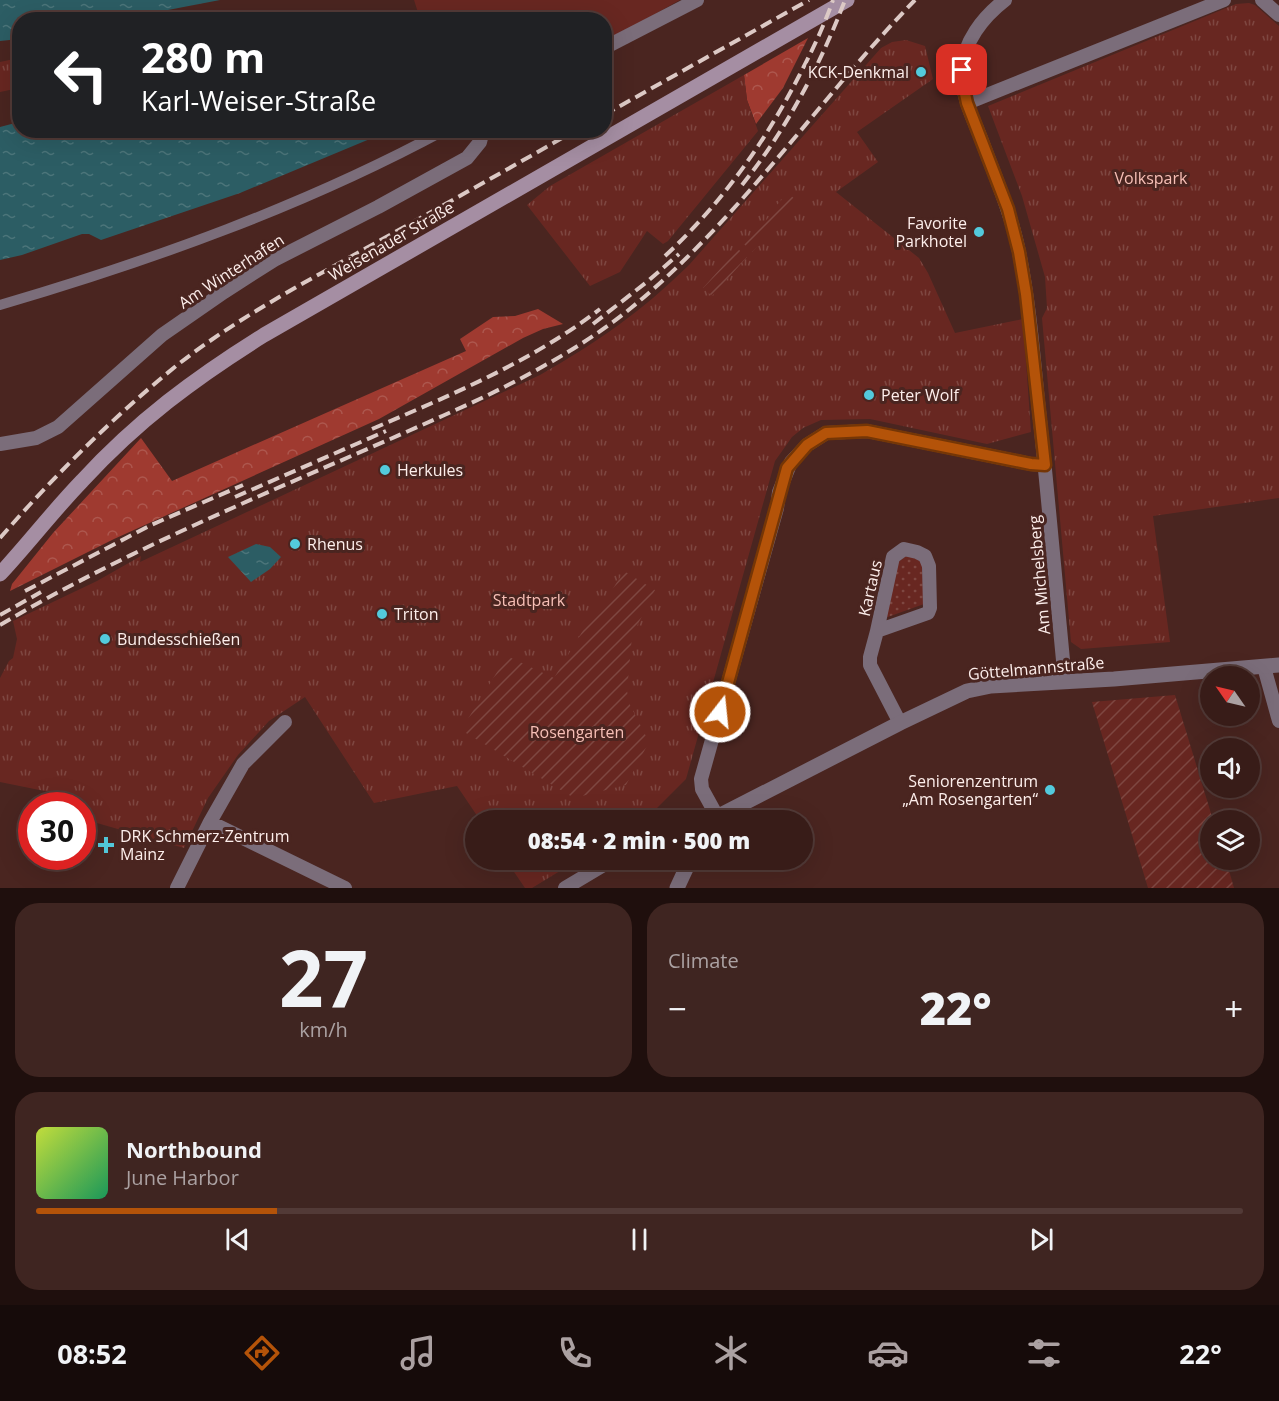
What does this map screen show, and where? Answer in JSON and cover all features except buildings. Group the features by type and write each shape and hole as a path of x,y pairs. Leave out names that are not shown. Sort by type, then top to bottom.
{"main road":[{"name":"Weisenauer Straße","path":"612,135 847,0"},
{"name":"Weisenauer Straße","path":"0,574 82,480 112,450 161,405 214,366 607,138"}],"street":[{"path":"612,44 697,0"},
{"name":"Am Michelsberg","path":"1005,0 980,25 967,48 963,61 962,80 967,103 1008,209 1019,252 1026,294 1045,465 1065,681"},
{"path":"967,103 1224,0"},
{"path":"1262,0 1279,15"},
{"name":"Am Winterhafen","path":"0,305 203,239 332,186 431,138"},
{"name":"Am Winterhafen","path":"0,444 36,438 58,427 162,335 224,292 274,260 467,158 481,138"},
{"path":"711,810 702,789 701,779 777,508 779,492 791,462 807,445 826,433 867,431 1045,465"},
{"name":"Kartaus","path":"877,631 928,613 930,608 929,566 925,556 904,549 893,557 869,661 900,723"},
{"path":"1271,666 1279,721"},
{"name":"Göttelmannstraße","path":"734,810 966,691 991,686 1271,666"},
{"path":"177,888 210,822 243,764 285,722"},
{"path":"210,822 345,888"},
{"path":"565,888 595,870"},
{"path":"671,888 676,870"},
{"path":"677,888 685,870"}],"green space":[{"path":"414,0 680,0 612,38 612,12 418,12"},
{"name":"Volkspark","path":"1236,4 1255,5 1279,26 1279,498 1153,516 1170,642 1081,649 1071,642 1042,318 1047,308 1045,277 1022,196 988,106"},
{"path":"808,38 783,88 756,124 747,100 744,75"},
{"name":"Stadtpark","path":"906,40 925,46 933,79 857,132 878,162 836,192 919,258 955,333 1023,319 1031,432 987,444 870,419 821,420 803,428 792,437 775,461 686,779 655,810 473,810 457,786 374,803 305,697 269,721 238,755 208,798 184,848 96,823 96,792 49,792 0,782 0,678 13,658 17,639 13,621 97,581 141,556 140,562 540,375 581,350 636,312 689,265 881,48 892,42"},
{"path":"12,59 12,89 0,92 0,62"},
{"path":"744,75 747,100 758,131 668,241 663,244 647,231 620,272 590,286 527,205 550,186"},
{"path":"788,193 797,201 752,252 743,243 776,210 774,208"},
{"path":"738,249 747,257 712,296 703,288"},
{"path":"538,309 563,324 543,329 523,338 379,419 114,539 10,591 12,584 53,533 141,438 172,481 466,351 460,339 493,317 515,316"},
{"path":"906,556 922,561 924,604 885,618 898,562"},
{"name":"Rosengarten","path":"624,571 655,590 632,636 627,691 630,705 649,742 626,785 574,798 461,730 507,656 554,678 599,604 602,606"},
{"path":"1175,695 1200,777 1200,798 1206,798 1210,810 1200,810 1200,870 1229,870 1234,888 1148,888 1092,702"},
{"path":"513,870 562,870 532,888 525,888"}],"water":[{"path":"0,0 220,0 157,12 12,12 12,40 0,41"},
{"path":"12,124 12,138 372,138 240,193 101,240 89,234 82,234 22,255 0,260 0,127"},
{"path":"256,544 270,547 281,557 270,569 251,582 228,557"}],"railway":[{"path":"612,111 809,0"},
{"path":"665,256 705,216 756,149 799,76 818,38 833,0"},
{"path":"742,185 773,142 801,97 825,49 845,0"},
{"path":"0,625 58,592 178,533 484,397 597,334 671,273 708,236 778,158 879,38 915,0"},
{"path":"0,538 41,492 106,427 152,386 198,350 243,319 290,291 562,138"},
{"path":"593,324 679,254"},
{"path":"372,429 490,376 574,328 600,309"},
{"path":"235,497 386,431"},
{"path":"25,591 151,525 243,485"},
{"path":"0,615 41,592"}],"place":[{"name":"KCK-Denkmal","path":"921,72"},
{"name":"Favorite Parkhotel","path":"979,232"},
{"name":"Peter Wolf","path":"869,395"},
{"name":"Herkules","path":"385,470"},
{"name":"Rhenus","path":"295,544"},
{"name":"Triton","path":"382,614"},
{"name":"Bundesschießen","path":"105,639"},
{"name":"Seniorenzentrum „Am Rosengarten“","path":"1050,790"},
{"name":"DRK Schmerz-Zentrum Mainz","path":"106,845"}],"route":[{"path":"720,712 787,468 816,438 836,431 867,431 1045,465 1026,294 1019,252 1008,209 967,103 962,70"}]}
